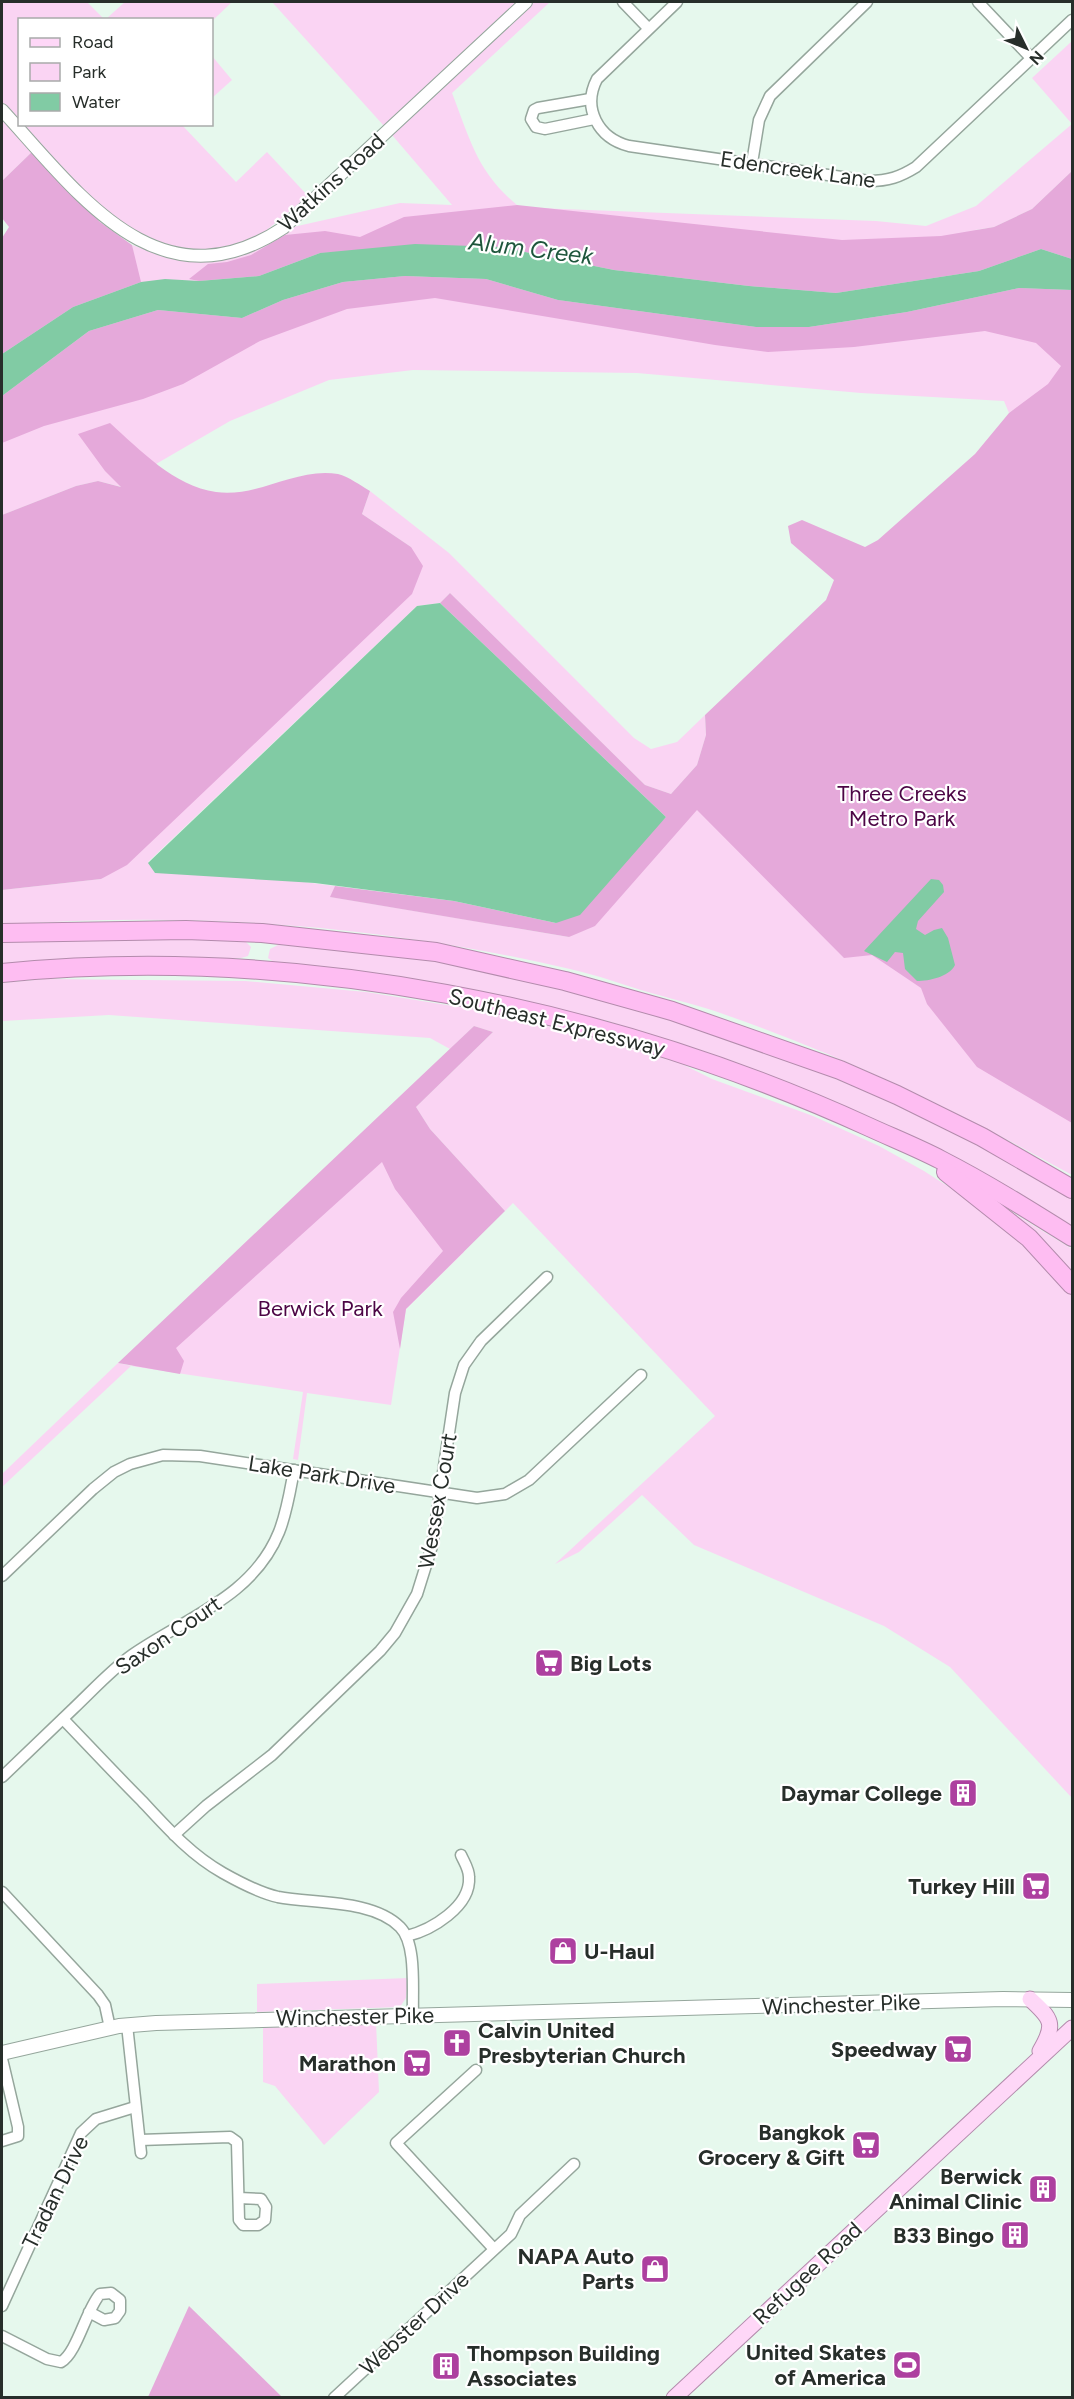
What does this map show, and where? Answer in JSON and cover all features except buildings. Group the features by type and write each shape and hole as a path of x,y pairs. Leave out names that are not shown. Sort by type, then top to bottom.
{"highway":[{"name":"Southeast Expressway","path":"2,933 186,930 261,933 436,952 565,981 672,1011 840,1070 982,1137 1072,1189"},
{"name":"Southeast Expressway","path":"2,973 127,967 259,971 364,981 493,1002 623,1034 717,1065 824,1106 916,1148 980,1181 1072,1237"},
{"path":"916,1148 1029,1238 1072,1285"}],"main road":[{"name":"Winchester Pike","path":"2,2053 127,2025 413,2014 1030,1999 1072,2000"},
{"path":"1030,1999 1046,2014 1051,2025 1051,2031 1034,2063"},
{"name":"Refugee Road","path":"674,2397 1072,2028"}],"street":[{"name":"Watkins Road","path":"2,110 86,201 129,235 150,245 183,254 224,254 264,240 283,228 526,2"},
{"path":"623,2 648,28"},
{"path":"594,119 545,129 537,127 531,119 534,110 538,108 590,103 592,88 605,69 677,2"},
{"path":"752,163 759,120 770,96 867,2"},
{"path":"978,2 1031,58"},
{"name":"Edencreek Lane","path":"590,103 594,119 607,135 623,144 868,181 885,181 900,177 916,166 1072,20"},
{"name":"Wessex Court","path":"174,1835 215,1798 272,1755 361,1670 395,1633 417,1594 426,1569 455,1393 464,1365 481,1341 547,1278"},
{"name":"Lake Park Drive","path":"2,1576 93,1489 114,1472 130,1464 163,1455 184,1455 294,1470 477,1498 505,1494 529,1480 640,1375"},
{"name":"Saxon Court","path":"2,1777 131,1656 205,1612 256,1570 279,1532 294,1470"},
{"path":"63,1719 174,1835 198,1857 224,1874 274,1896 376,1912 387,1916 402,1928 412,1955 413,2014"},
{"path":"406,1935 431,1927 457,1906 466,1891 469,1878 461,1854"},
{"path":"2,1892 98,1995 105,2005 110,2028"},
{"path":"127,2025 141,2153"},
{"path":"2,2059 16,2114 18,2136 2,2141"},
{"path":"476,2070 396,2143 494,2249"},
{"name":"Tradan Drive","path":"2,2306 81,2133 96,2119 135,2107"},
{"path":"140,2140 230,2137 234,2139 237,2142 239,2198"},
{"name":"Webster Drive","path":"334,2397 511,2234 520,2215 574,2164"},
{"path":"2,2336 47,2359 61,2362 70,2355 89,2312"}],"green space":[{"path":"2,2 87,2 103,18 18,18 18,121 2,102"},
{"path":"125,2 232,2 213,20 213,18 107,18"},
{"path":"272,2 518,2 384,126"},
{"name":"Three Creeks Metro Park","path":"534,2 550,2 452,93 476,154 503,193 517,205 510,207 876,221 926,226 976,206 1072,124 1072,171 1032,209 994,227 975,230 1072,241 1072,1175 946,1108 816,1049 717,1012 570,969 429,942 288,925 145,920 2,925 2,890 101,879 411,547 362,514 370,491 449,553 634,738 651,749 677,742 705,715 706,735 697,765 671,794 645,785 450,593 440,603 417,606 148,862 335,886 331,897 569,937 1025,402 1009,413 1004,401 861,393 637,373 413,370 329,380 230,421 156,464 106,471 122,487 98,481 76,486 2,515 2,261 135,261 132,245 164,256 194,249 169,247 135,233 100,207 23,126 183,126 236,182 267,152 308,196 262,234 400,203 452,205 392,135"},
{"path":"1072,41 1072,124 1032,78"},
{"path":"213,57 232,80 213,97"},
{"path":"2,118 33,151 2,181"},
{"path":"33,151 100,222 132,245 141,282 73,307 2,354 2,238 9,227 2,218 2,181"},
{"path":"1072,171 1072,259 1041,249 979,271 836,293 749,286 614,270 500,247 320,253 259,276 199,281 189,279 208,264 227,262 251,255 285,235 325,231 360,237 404,217 517,205 842,240 941,236 994,227 1032,209"},
{"path":"405,276 486,279 558,300 756,327 809,327 907,312 1019,288 1072,290 1072,1123 977,1067 927,1004 921,988 872,955 844,958 697,810 595,926 569,937 330,897 335,886 454,901 556,923 666,817 440,603 450,593 645,785 671,794 697,765 706,735 705,715 826,600 834,580 791,543 788,526 802,520 865,547 878,540 975,454 1009,413 1048,384 1061,366 1036,343 985,331 854,347 768,352 435,298 347,309 260,341 183,384 143,399 44,426 2,443 2,396 89,331 158,310 242,318 283,300 343,282"},
{"path":"110,423 172,475 216,492 247,491 292,478 322,473 346,477 370,491 362,514 411,547 423,566 412,594 127,865 101,879 2,890 2,515 76,486 98,481 121,487 105,471 78,434"},
{"path":"16,939 243,939 251,947 248,956 241,958 84,960 2,966 2,941"},
{"path":"278,945 344,948 433,959 627,1004 803,1065 892,1103 976,1144 1072,1199 1072,1228 858,1114 730,1062 608,1021 487,994 278,965 268,958 270,949"},
{"path":"45,979 245,981 366,992 484,1011 568,1031 680,1063 712,1079 813,1116 879,1146 966,1198 1013,1235 1072,1294 1072,1798 950,1667 884,1626 694,1545 642,1495 579,1552 555,1564 715,1416 513,1203 505,1211 430,1129 416,1107 493,1032 474,1026 450,1049 430,1038 109,1015 2,1021 2,983"},
{"path":"474,1026 493,1032 416,1107 430,1129 505,1211 406,1309 400,1349 393,1312 401,1298 443,1251 395,1189 382,1162 176,1348 184,1361 180,1374 118,1363"},
{"name":"Berwick Park","path":"369,1146 464,1252 406,1309 391,1405 307,1393 298,1460 293,1459 303,1392 131,1366 2,1487 2,1474 118,1363 132,1366"},
{"path":"1013,1213 1072,1249 1072,1277 1011,1217"},
{"path":"408,1978 406,1998 400,2007 257,2012 257,1984"},
{"path":"376,2022 379,2092 324,2145 275,2086 263,2082 263,2026"},
{"path":"189,2306 282,2397 148,2397"}],"water":[{"path":"415,244 500,247 614,270 749,286 836,293 979,271 1041,249 1072,259 1072,290 1019,288 907,312 809,327 756,327 558,300 486,279 405,276 343,282 283,300 242,318 158,310 89,331 2,396 2,354 73,307 141,282 165,279 199,281 259,276 320,253"},
{"path":"440,603 666,817 580,915 556,923 454,901 315,883 155,873 148,863 417,606"},
{"path":"931,879 939,880 944,892 918,921 916,929 925,935 942,928 948,938 955,965 944,975 917,981 905,969 903,953 895,952 887,962 864,951"}],"place":[{"name":"Big Lots","path":"549,1663"},
{"name":"Daymar College","path":"963,1793"},
{"name":"Turkey Hill","path":"1036,1886"},
{"name":"U-Haul","path":"563,1951"},
{"name":"Calvin United Presbyterian Church","path":"457,2043"},
{"name":"Speedway","path":"958,2049"},
{"name":"Marathon","path":"417,2063"},
{"name":"Bangkok Grocery & Gift","path":"866,2145"},
{"name":"Berwick Animal Clinic","path":"1043,2189"},
{"name":"B33 Bingo","path":"1015,2235"},
{"name":"NAPA Auto Parts","path":"655,2269"},
{"name":"United Skates of America","path":"907,2365"},
{"name":"Thompson Building Associates","path":"446,2366"}],"water label":[{"name":"Alum Creek","path":"531,249"}]}
